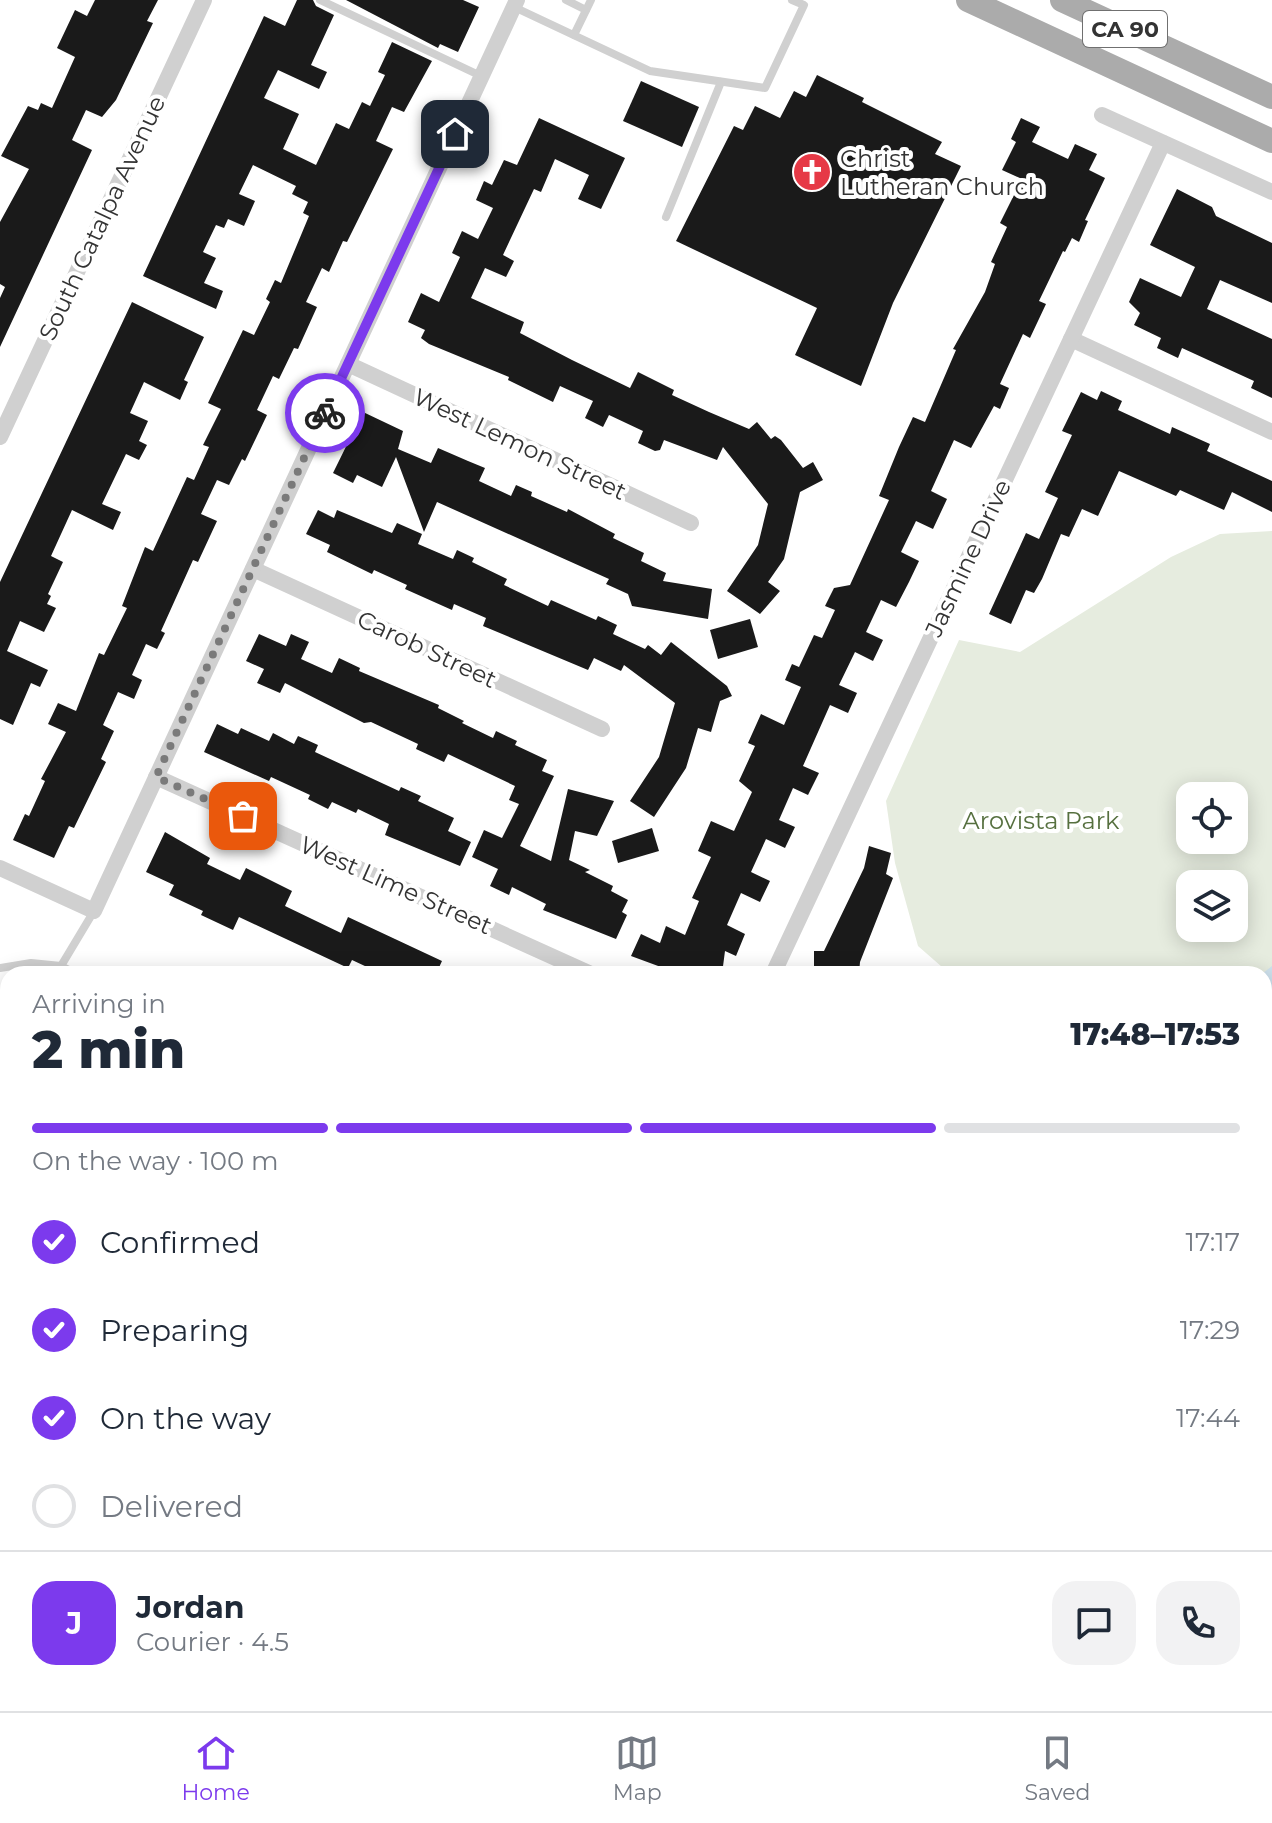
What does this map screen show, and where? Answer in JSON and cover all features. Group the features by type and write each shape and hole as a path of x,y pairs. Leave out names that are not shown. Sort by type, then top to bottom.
{"main road":[{"name":"CA 90","path":"968,0 1272,141"},
{"name":"CA 90","path":"1062,0 1272,97"}],"street":[{"name":"South Catalpa Avenue","path":"0,437 204,0"},
{"path":"0,868 94,911 516,3"},
{"path":"1102,115 1272,192"},
{"name":"Jasmine Drive","path":"777,966 1163,143"},
{"path":"1071,339 1272,432"},
{"name":"West Lemon Street","path":"348,364 691,523"},
{"name":"Carob Street","path":"253,569 602,729"},
{"name":"West Lime Street","path":"156,777 573,966"}],"lane":[{"path":"320,0 482,76"},
{"path":"566,0 586,10"},
{"path":"574,35 591,0"},
{"path":"516,3 650,71 765,88 804,5 792,0"},
{"path":"666,217 721,82"},
{"path":"16,966 31,963 61,966 94,911"}],"green space":[{"name":"Arovista Park","path":"1272,531 1272,966 941,966 918,946 895,863 886,801 959,640 1020,652 1171,557 1220,534"}],"building":[{"path":"95,0 158,0 147,21 153,23 116,100 102,117 86,110 72,140 92,150 0,347 0,298 5,287 0,284 0,222 29,169 1,156 28,106 38,110 41,103 52,108 75,57 57,48 75,10 87,16"},
{"path":"297,0 313,0 316,6 334,15 311,65 327,72 319,89 278,70 264,98 299,114 283,149 316,165 336,123 349,129 362,102 370,106 385,75 378,72 392,42 432,61 404,112 392,107 376,141 393,149 347,242 343,241 329,272 322,268 306,302 317,307 298,349 294,348 279,379 273,376 257,410 267,415 245,461 242,459 229,485 217,480 201,514 217,521 198,562 193,560 161,631 165,633 157,649 146,644 132,675 142,680 134,699 118,692 103,725 114,731 101,759 106,762 74,828 69,826 54,858 13,840 25,814 29,816 45,781 41,779 66,732 48,724 58,703 76,711 99,653 104,655 127,608 122,606 145,547 153,551 187,477 194,480 209,447 203,445 221,409 208,403 243,330 254,335 270,302 266,299 275,280 281,283 309,216 303,213 308,202 292,194 296,186 253,165 239,194 255,201 244,226 228,219 224,228 216,225 203,252 216,258 204,283 223,291 216,309 143,276 264,16 285,26"},
{"path":"346,0 463,0 479,7 458,52 440,44 438,48"},
{"path":"817,75 864,98 862,102 942,142 935,154 961,166 893,303 861,386 795,355 817,308 676,241 734,126 743,130 755,106 780,118 794,91 806,97"},
{"path":"641,81 699,107 682,147 623,121"},
{"path":"539,118 625,158 601,209 578,199 589,175 555,159 541,192 534,189 503,255 514,261 506,277 485,268 471,298 524,322 520,333 630,388 638,372 674,390 672,395 749,429 757,422 771,439 775,436 781,440 803,468 813,462 823,480 800,492 784,559 768,582 780,591 760,614 727,591 758,545 768,504 723,447 717,460 664,440 660,450 655,451 638,443 643,431 609,415 603,427 585,418 593,401 560,386 553,402 508,380 509,377 429,344 421,338 425,330 408,322 421,293 439,302 460,257 452,253 462,231 478,239 493,208 476,200 484,181 492,185 504,160 517,165"},
{"path":"1021,118 1040,127 1032,142 1068,159 1075,144 1097,154 1089,170 1105,178 1085,220 1088,221 1079,242 1072,238 1063,251 1039,301 1046,304 1030,338 1023,334 1000,384 1009,388 1000,409 994,406 971,448 954,440 931,491 947,499 933,529 916,521 901,552 919,561 896,607 881,600 866,632 883,640 873,661 855,652 839,685 857,693 848,713 830,705 803,766 819,773 808,795 793,788 779,820 795,827 785,848 766,839 751,872 770,881 760,902 741,893 727,925 745,934 736,956 725,951 723,966 658,966 631,956 641,934 660,943 666,926 685,935 699,901 692,898 711,857 698,851 711,821 734,831 752,792 739,781 755,746 748,743 761,714 784,725 801,687 785,680 792,664 799,667 814,635 822,638 835,610 825,606 834,588 850,585 889,500 879,496 899,447 913,417 925,422 956,350 953,349 985,292 995,264 991,262 1007,227 1000,223 1022,179 1002,170 1016,142 1011,139"},
{"path":"1177,189 1212,207 1216,216 1272,243 1272,303 1220,280 1207,309 1272,339 1272,398 1251,388 1254,381 1182,348 1178,358 1157,348 1161,338 1134,325 1140,313 1129,302 1140,278 1181,297 1195,267 1150,245"},
{"path":"132,302 204,337 184,380 188,382 180,400 144,382 130,413 148,421 139,441 147,445 139,460 126,454 102,504 121,512 113,530 72,510 51,556 63,562 48,594 51,596 47,604 56,608 44,632 20,621 7,651 48,670 40,687 31,683 13,725 0,719 0,582"},
{"path":"1101,391 1122,401 1118,410 1170,434 1172,427 1210,444 1207,451 1272,481 1272,512 1232,492 1224,510 1180,490 1176,496 1119,471 1098,516 1082,509 1069,537 1061,534 1042,579 1034,593 1026,590 1011,624 989,614 1026,533 1039,539 1058,498 1045,492 1072,435 1062,431 1081,392 1097,400"},
{"path":"363,412 403,431 398,449 431,463 438,448 485,468 479,481 511,496 516,485 532,492 531,496 567,512 568,509 615,534 613,538 644,553 641,561 666,573 663,581 712,589 708,619 632,606 628,594 606,584 609,579 437,502 424,532 396,457 382,487 357,475 353,483 333,473"},
{"path":"318,510 334,518 337,510 392,533 397,523 422,534 418,544 453,559 457,550 474,558 472,562 507,579 504,585 548,606 551,600 596,620 598,616 617,625 613,634 645,649 648,645 661,655 671,642 727,686 732,696 720,701 711,732 698,728 686,768 654,817 630,801 659,757 675,703 624,665 621,671 594,658 588,670 483,626 486,618 454,604 452,610 405,589 407,585 374,570 372,574 327,552 330,545 306,534"},
{"path":"750,619 758,647 718,659 710,630"},
{"path":"259,634 286,646 291,634 309,642 301,659 332,673 339,658 360,668 359,671 439,705 438,708 464,721 462,723 493,738 496,731 517,741 515,745 547,760 542,771 554,776 520,846 551,861 568,789 614,801 597,836 575,831 569,860 590,870 585,872 613,886 611,891 628,900 622,912 627,915 616,939 543,910 546,904 512,887 509,895 490,886 498,869 472,857 484,830 502,838 519,804 509,800 515,786 448,754 444,762 416,749 418,744 371,722 364,723 285,683 280,693 257,683 264,669 246,661"},
{"path":"217,724 238,734 241,728 269,741 273,733 294,744 298,736 318,745 315,752 399,791 401,787 421,796 418,801 454,818 448,831 471,842 460,866 385,835 389,824 358,809 356,813 332,802 328,809 308,799 310,795 271,777 269,781 204,752"},
{"path":"652,828 659,851 618,863 612,841"},
{"path":"165,832 210,858 207,864 240,880 246,868 292,891 285,906 341,933 348,917 442,961 440,966 365,966 352,960 349,966 344,966 239,917 233,930 201,915 203,911 169,895 174,885 146,872"},
{"path":"869,846 891,853 886,874 893,878 860,966 814,966 814,951 824,951 864,868"}],"way so far":[{"path":"243,816 156,777 325,413"}],"place":[{"name":"Christ Lutheran Church","path":"812,172"}],"route":[{"path":"325,413 455,134"}]}
